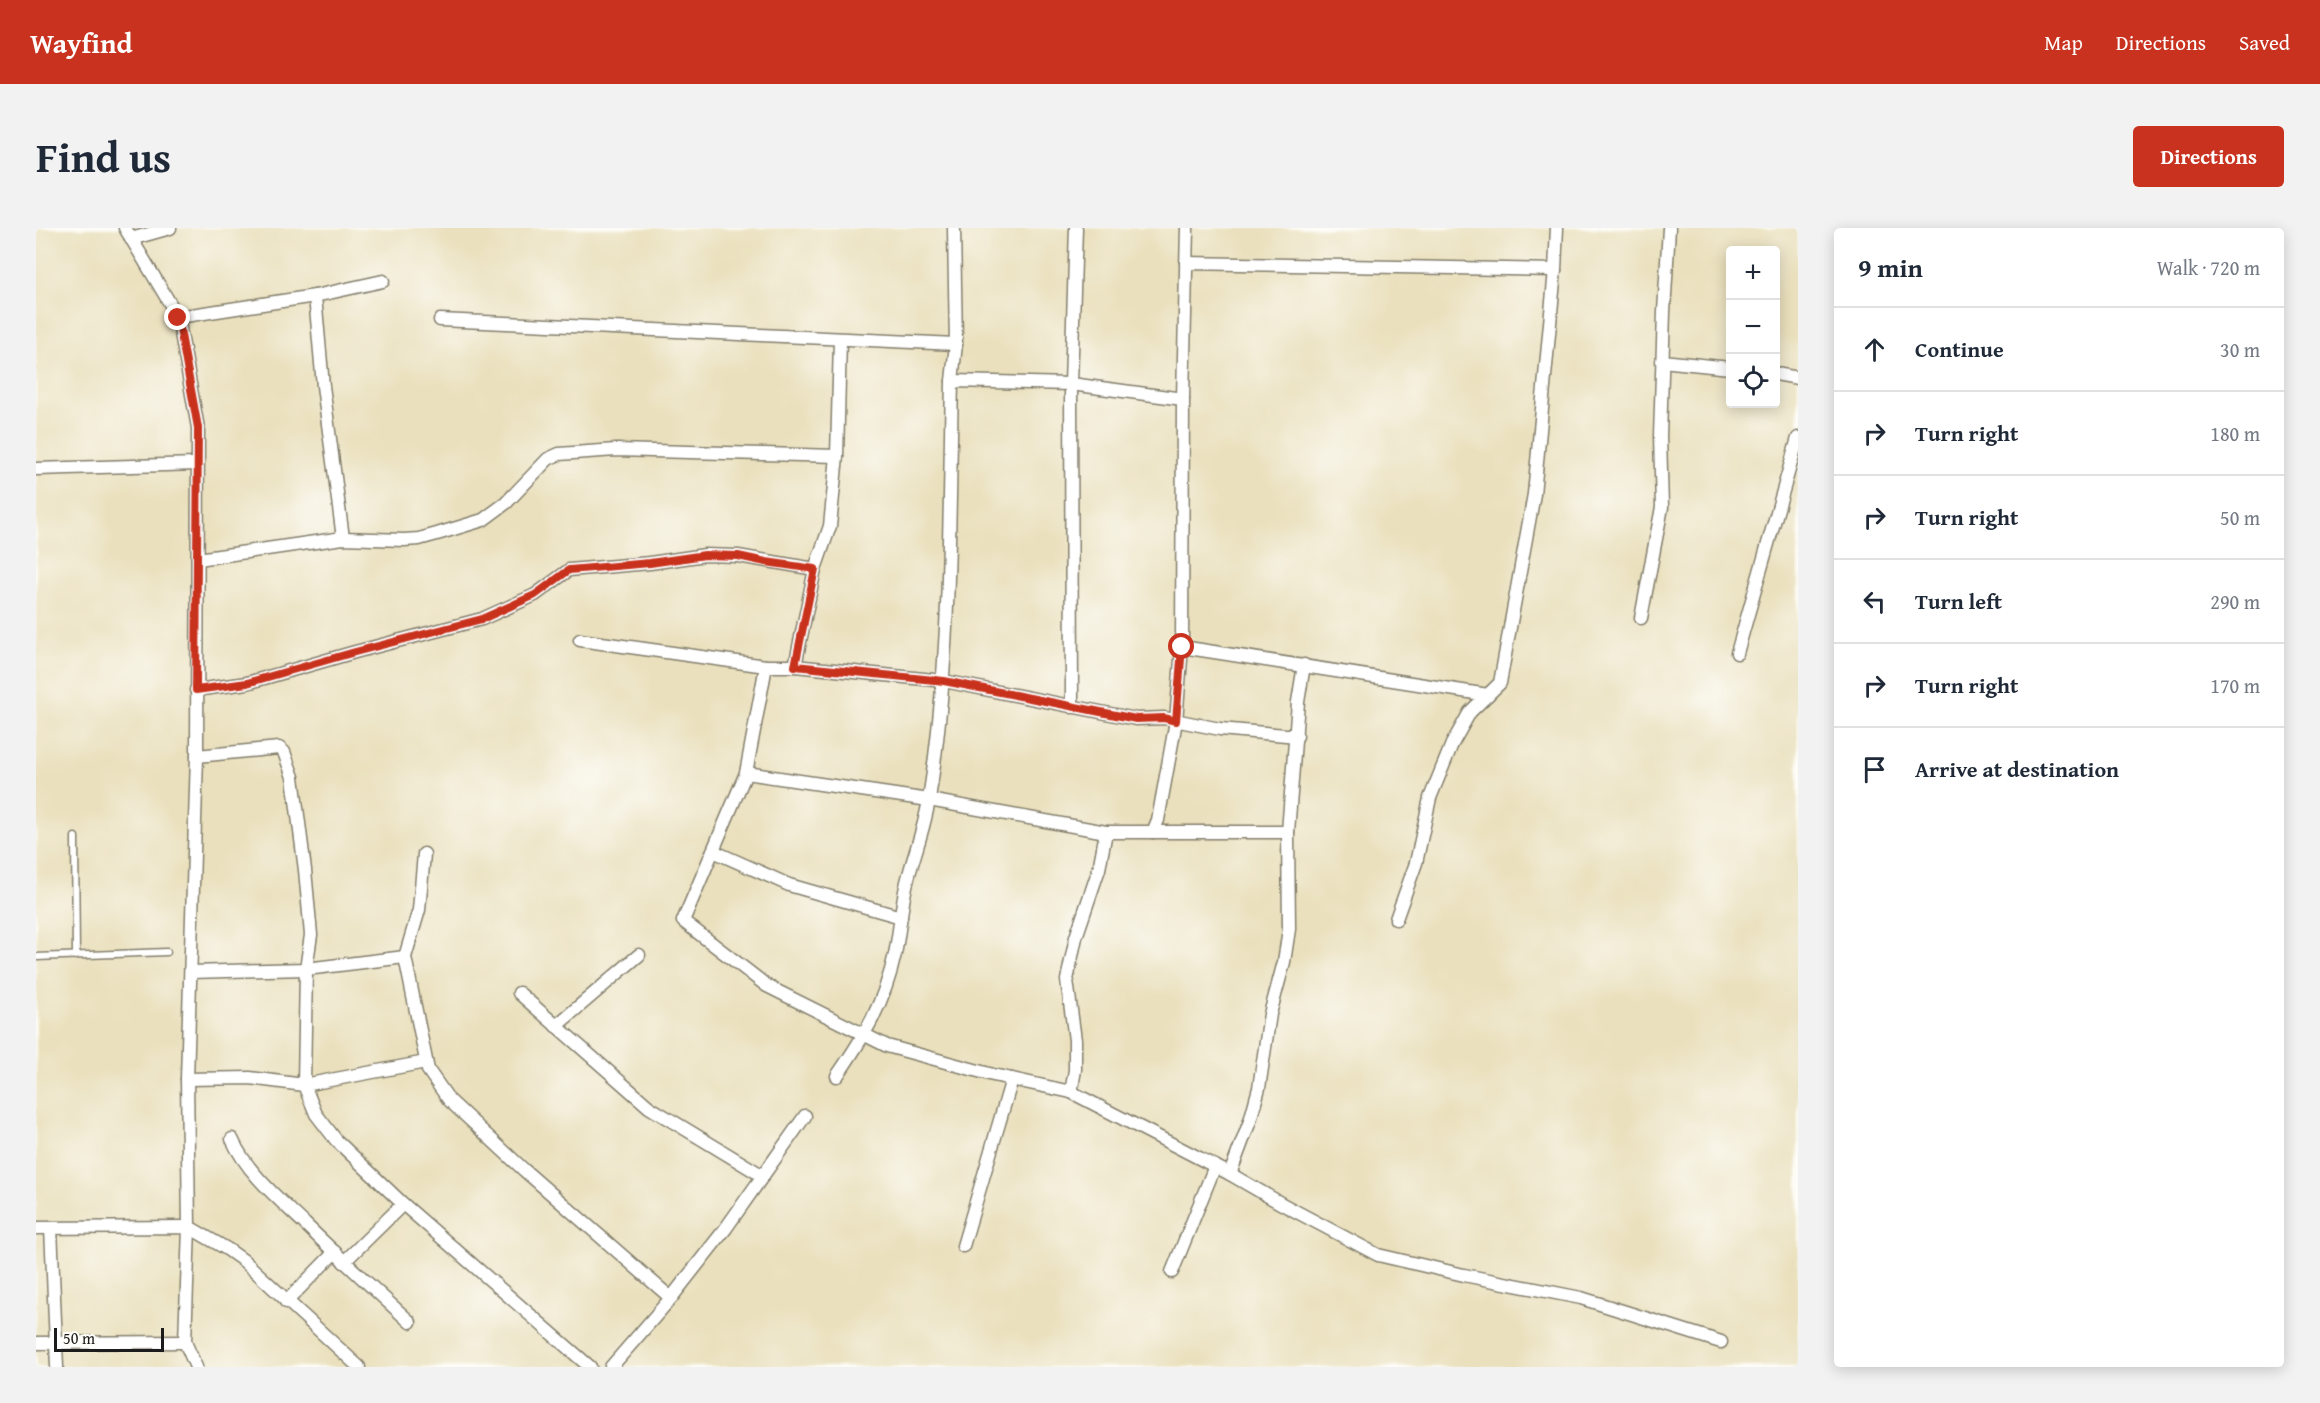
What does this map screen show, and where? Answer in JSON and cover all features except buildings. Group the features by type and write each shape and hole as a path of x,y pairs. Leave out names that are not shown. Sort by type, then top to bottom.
{"street":[{"path":"170,228 128,234 178,318 198,428 196,756 187,1079 189,1227 184,1342 196,1367"},
{"path":"837,1076 866,1034 884,995 895,954 906,884 929,800 944,681 952,381 956,344 954,228"},
{"path":"1072,707 1071,384 1076,228"},
{"path":"1153,832 1158,820 1176,721 1182,647 1183,399 1187,228"},
{"path":"1396,919 1416,863 1430,798 1452,744 1470,712 1500,683 1534,494 1557,228"},
{"path":"1641,618 1662,507 1660,436 1669,228"},
{"path":"1186,263 1555,270"},
{"path":"178,318 315,296 383,281"},
{"path":"315,296 323,386 343,538"},
{"path":"440,320 956,344"},
{"path":"795,666 815,569 830,526 837,456 840,340"},
{"path":"1662,361 1726,367"},
{"path":"1780,375 1798,378"},
{"path":"952,381 1071,384 1183,399"},
{"path":"1737,653 1798,438"},
{"path":"198,559 343,538 419,539 483,520 507,502 548,459 559,454 616,450 837,456"},
{"path":"36,469 196,464"},
{"path":"196,690 247,683 482,619 535,595 569,570 650,563 705,555 738,556 815,569"},
{"path":"580,640 766,666 795,666 944,681 1136,719 1164,718 1220,729 1297,736"},
{"path":"1182,647 1488,695"},
{"path":"1230,1174 1250,1121 1259,1088 1270,1014 1284,962 1289,929 1288,832 1298,702 1304,665"},
{"path":"766,666 746,773 683,921 767,986 886,1046 1071,1092 1215,1166 1378,1255 1581,1298 1721,1342"},
{"path":"196,756 279,747 284,752 293,777 311,935 306,969 304,1085 316,1114 336,1140 403,1204 590,1367"},
{"path":"746,773 929,800 1106,832 1288,832"},
{"path":"1071,1092 1075,1070 1075,1040 1068,980 1069,970 1076,938 1099,869 1106,832"},
{"path":"713,851 789,885 901,916"},
{"path":"423,854 419,910 405,957 428,1070 449,1100 524,1170 671,1298"},
{"path":"556,1026 639,955"},
{"path":"190,972 306,969 405,957"},
{"path":"519,993 650,1107 763,1176"},
{"path":"187,1079 250,1078 304,1085 426,1062"},
{"path":"963,1246 1012,1078"},
{"path":"611,1367 671,1298 732,1220 805,1116"},
{"path":"232,1138 241,1158 344,1262 410,1322"},
{"path":"1172,1272 1215,1166"},
{"path":"344,1262 403,1204"},
{"path":"36,1228 189,1227 244,1261 359,1367"},
{"path":"51,1228 57,1367"},
{"path":"286,1302 334,1252"},
{"path":"36,1343 184,1342"}],"lane":[{"path":"75,837 76,956"},
{"path":"36,957 167,952"}],"route":[{"path":"178,318 198,428 196,690 247,683 482,619 535,595 569,570 650,563 705,555 738,556 815,569 795,666 944,681 1136,719 1164,718 1176,721 1182,647"}]}
